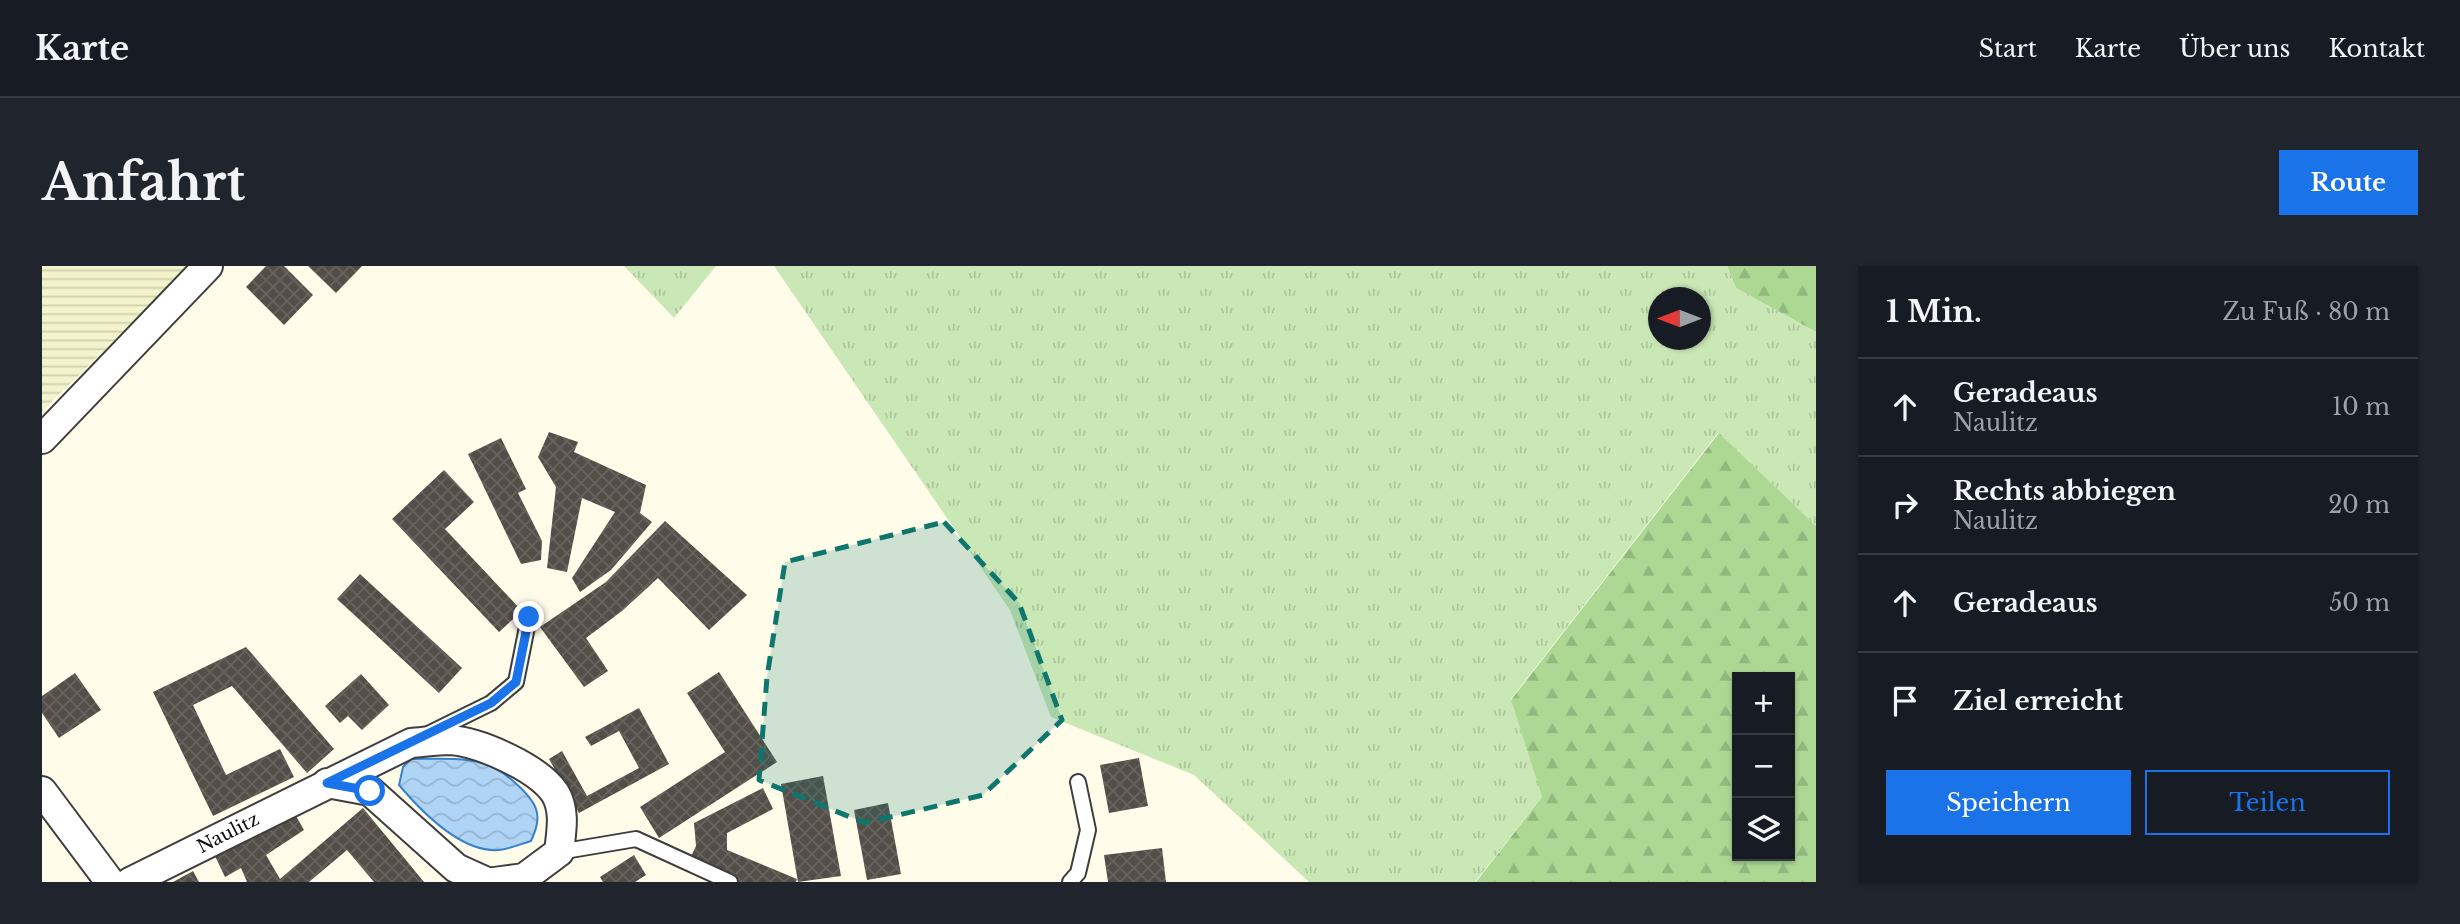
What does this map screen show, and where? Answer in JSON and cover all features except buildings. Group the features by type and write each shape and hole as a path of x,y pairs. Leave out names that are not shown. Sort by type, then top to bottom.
{"street":[{"path":"42,439 208,266"},
{"name":"Naulitz","path":"130,882 411,743 451,740 487,750 535,772 556,794 563,822 559,852"},
{"path":"327,783 370,791 456,868 487,882"},
{"path":"42,791 110,882"},
{"path":"494,882 524,878 559,852"}],"lane":[{"path":"411,743 491,703 516,682 529,617"},
{"path":"1070,882 1078,873 1088,830 1078,782"},
{"path":"559,852 636,839 730,882"}],"highlighted area":[{"path":"944,522 1019,603 1062,720 983,795 865,823 759,780 767,677 785,562"}],"green space":[{"path":"42,266 188,266 42,411"},
{"path":"624,266 716,266 674,318"},
{"path":"774,266 1727,266 1736,288 1816,332 1816,526 1718,433 1511,699 1542,797 1475,882 1309,882 1194,775 1051,717 1010,610"},
{"path":"1727,266 1816,266 1816,332 1736,288"},
{"path":"1719,433 1816,526 1816,882 1476,882 1542,797 1511,700"}],"water":[{"path":"411,759 466,760 497,769 521,789 536,809 537,822 531,841 499,850 470,845 456,838 430,818 399,785 403,767"}],"route":[{"path":"370,791 327,783 491,703 516,682 529,617"}]}
